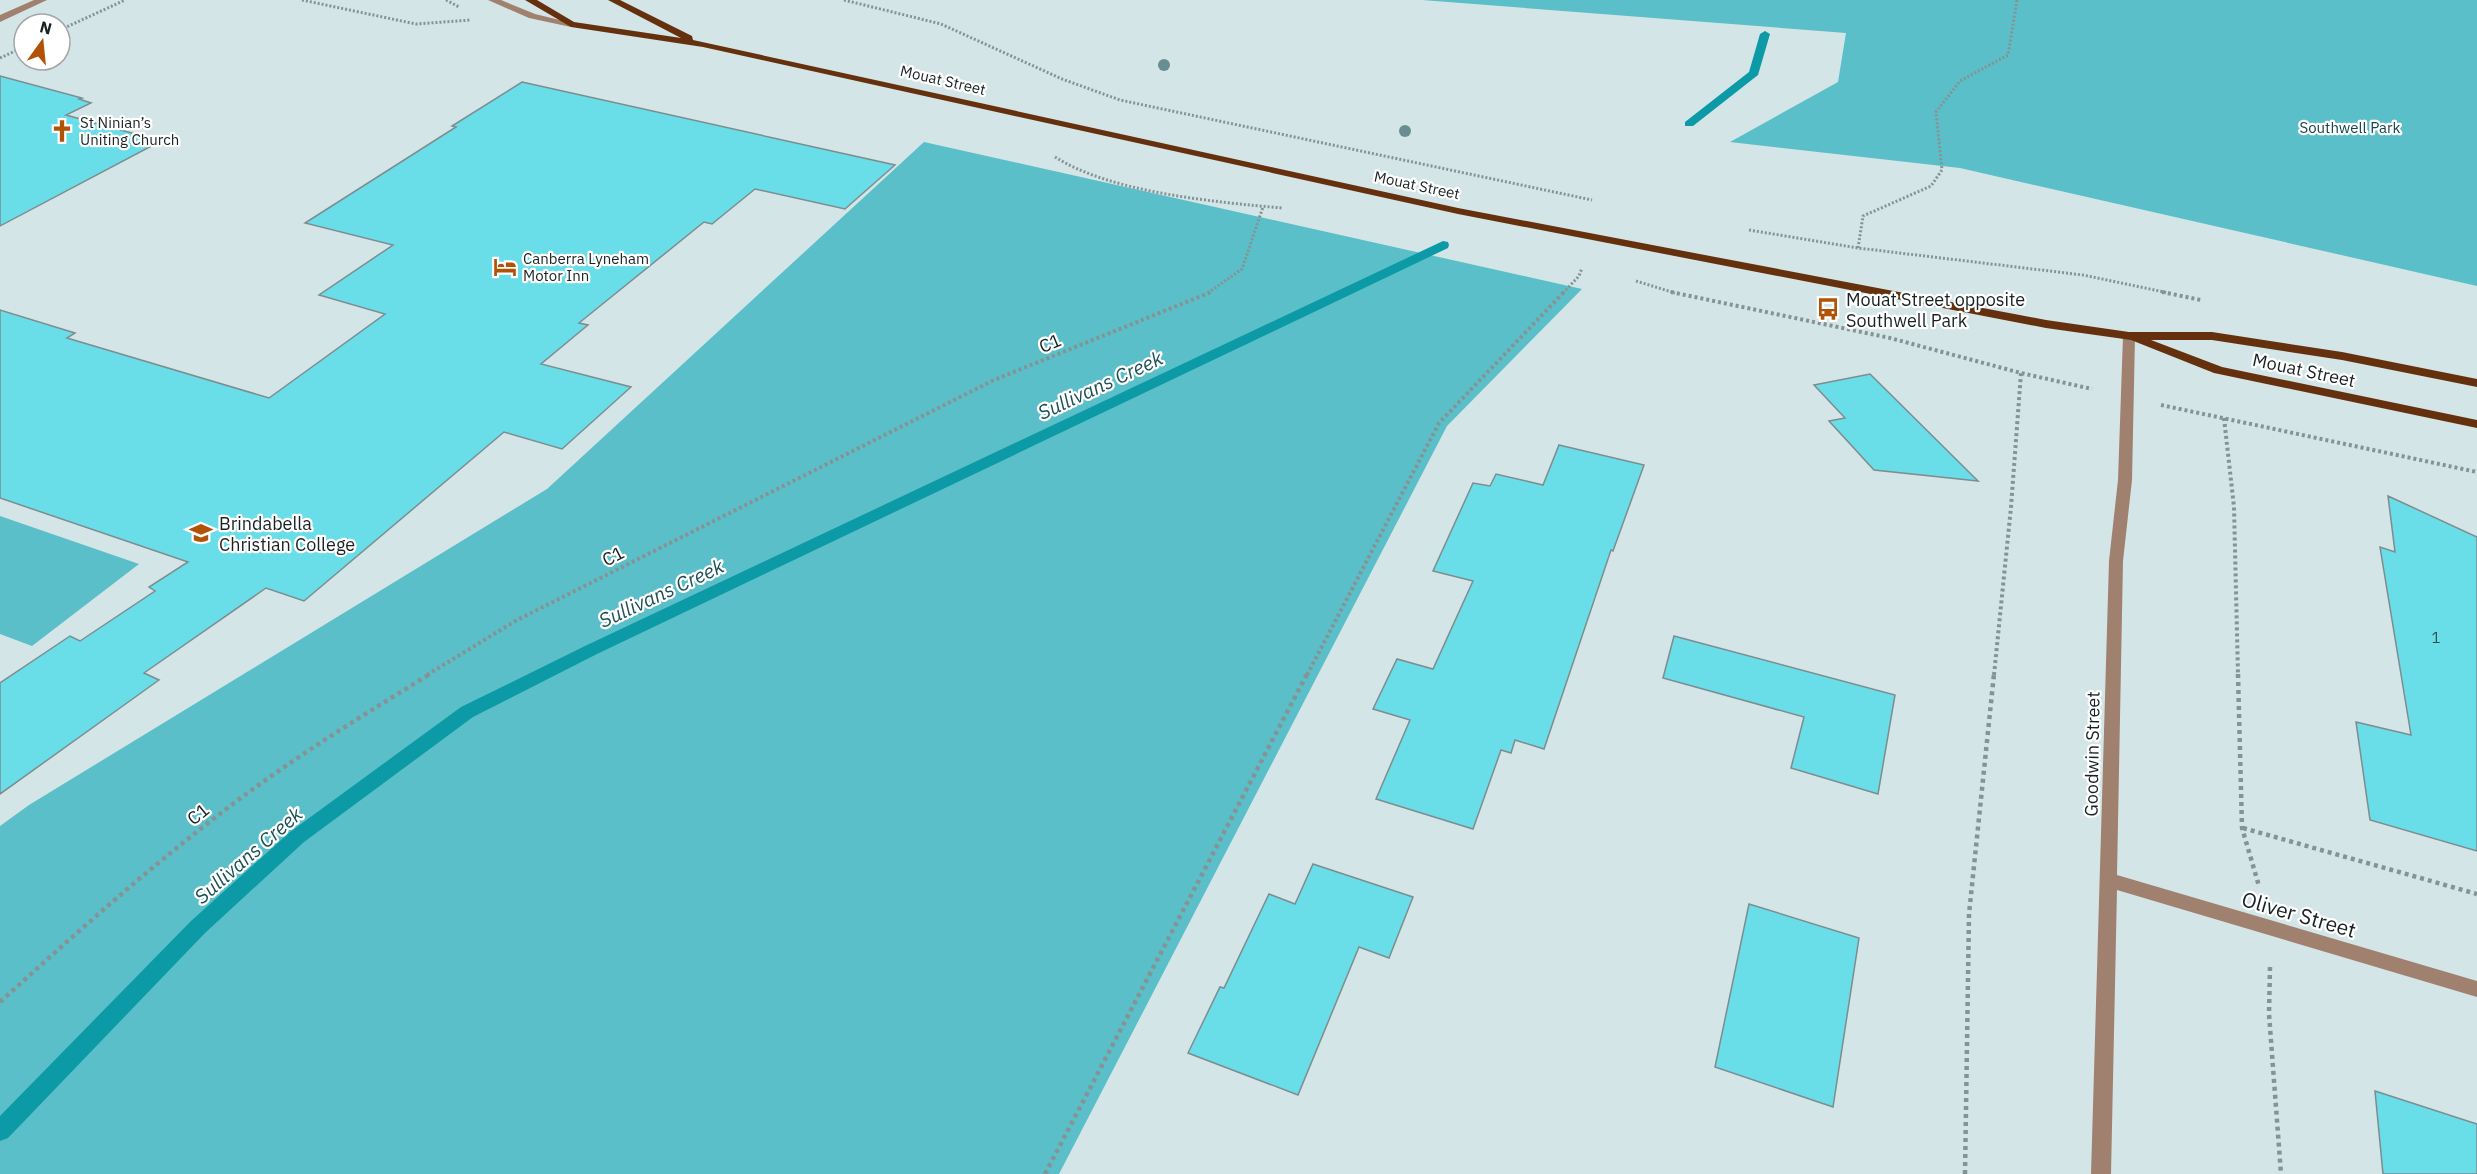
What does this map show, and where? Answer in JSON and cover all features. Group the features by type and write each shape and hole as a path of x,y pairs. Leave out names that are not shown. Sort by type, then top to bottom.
{"main road":[{"name":"Mouat Street","path":"530,0 571,24 703,44 1537,227 2046,324 2129,336 2212,336 2342,356 2477,383"},
{"name":"Mouat Street","path":"613,0 703,44"},
{"name":"Mouat Street","path":"2129,336 2219,370 2477,424"}],"street":[{"path":"0,19 42,0"},
{"path":"493,0 532,16 571,24"},
{"name":"Goodwin Street","path":"2101,1174 2116,561 2125,480 2129,336"},
{"name":"Oliver Street","path":"2109,880 2477,989"}],"path":[{"path":"72,24 125,0"},
{"path":"302,0 416,24 480,19"},
{"path":"844,0 941,24 1062,79 1120,100 1598,201"},
{"path":"1858,248 1863,216 1930,186 1942,170 1936,112 1960,81 2008,55 2017,0"},
{"name":"C1","path":"0,1002 122,892 226,809 324,739 527,614 994,380 1211,292 1242,269 1262,207"},
{"path":"1746,230 1858,248 2083,275 2212,302"},
{"path":"1045,1174 1439,423 1579,276 1586,259"},
{"path":"1633,280 1678,294 1890,338 2020,373 2011,507 1969,914 1965,1174"},
{"path":"2281,1174 2269,1014 2270,929 2242,828 2234,507 2224,418 2477,472"},
{"path":"2242,828 2477,894"}],"green space":[{"name":"Southwell Park","path":"1422,0 2477,0 2477,286 1960,168 1730,142 1838,82 1846,33"},
{"path":"924,142 1582,289 1447,426 1059,1174 0,1174 0,826 29,805 547,489"},
{"path":"0,516 139,564 32,646 0,634"}],"building":[{"name":"St Ninian’s Uniting Church","path":"0,76 82,98 79,99 91,103 66,115 161,141 0,226"},
{"path":"522,82 895,165 845,209 755,189 712,224 704,222 579,323 588,325 541,364 631,387 562,449 504,432 304,601 266,588 144,673 159,680 0,794 0,683 70,636 80,641 155,591 149,587 188,562 0,498 0,310 75,333 67,338 269,398 385,314 319,295 393,245 305,223"},
{"path":"1870,374 1978,481 1874,470 1829,421 1845,418 1814,385"},
{"path":"1559,445 1644,465 1613,551 1611,550 1544,749 1515,740 1511,753 1501,750 1473,829 1376,799 1410,720 1373,709 1397,659 1433,669 1473,581 1433,571 1473,483 1490,486 1496,474 1543,485"},
{"path":"2388,496 2477,537 2477,851 2370,820 2356,722 2411,735 2380,547 2395,552"},
{"path":"1674,636 1895,695 1878,794 1791,768 1804,717 1663,678"},
{"path":"1313,864 1413,897 1389,958 1359,947 1298,1095 1188,1053 1220,987 1224,988 1269,894 1295,904"},
{"path":"1749,904 1859,938 1833,1107 1715,1067"},
{"path":"2375,1091 2477,1124 2477,1174 2383,1174"}],"waterway":[{"name":"Sullivans Creek","path":"1689,124 1754,73 1765,34"},
{"name":"Sullivans Creek","path":"0,1131 198,927 297,837 467,712 591,650 1443,245"}],"place":[{"name":"St Ninian’s Uniting Church","path":"62,131"},
{"name":"Canberra Lyneham Motor Inn","path":"505,267"},
{"name":"Mouat Street opposite Southwell Park","path":"1828,309"},
{"name":"Brindabella Christian College","path":"201,533"}]}
